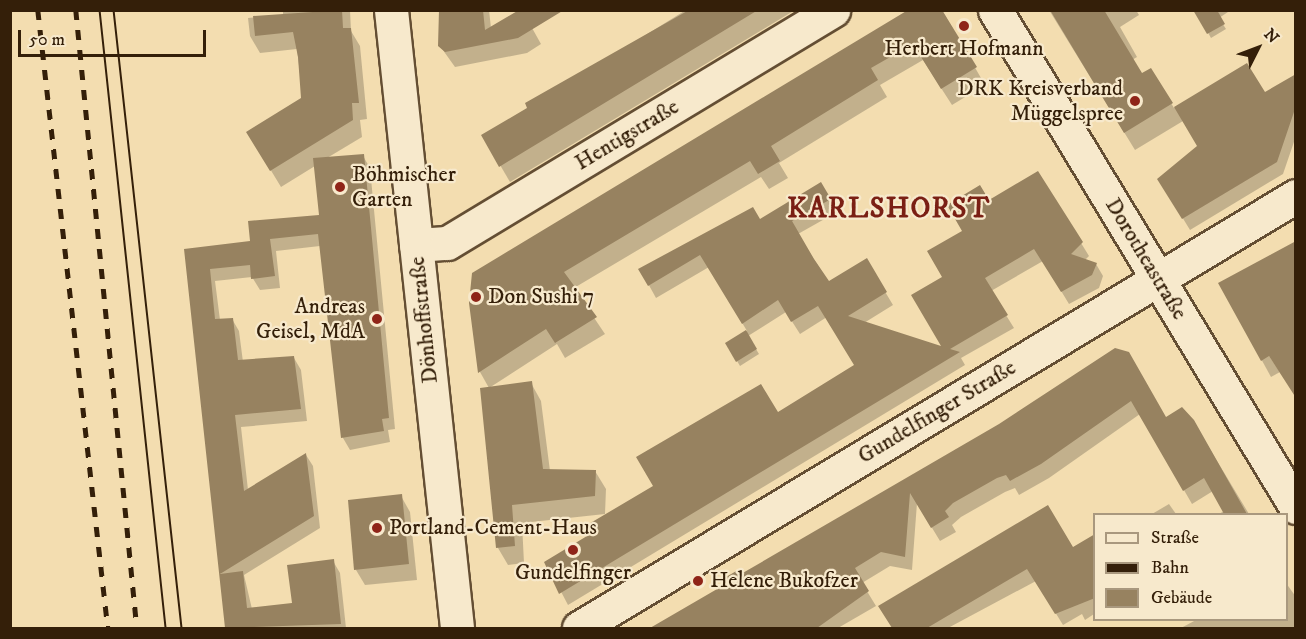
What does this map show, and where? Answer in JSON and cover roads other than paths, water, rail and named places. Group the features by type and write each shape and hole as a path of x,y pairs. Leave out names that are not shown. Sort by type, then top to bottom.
{"street":[{"name":"Dönhoffstraße","path":"391,10 457,628"},
{"name":"Hentigstraße","path":"416,245 447,243 833,10"},
{"name":"Dorotheastraße","path":"995,10 1296,507"},
{"name":"Gundelfinger Straße","path":"579,628 1296,196"}],"tram line":[{"path":"100,10 166,628"},
{"path":"114,10 182,628"}],"railway":[{"path":"38,10 108,628"},
{"path":"76,10 137,628"}],"place":[{"name":"Herbert Hofmann","path":"964,26"},
{"name":"DRK Kreisverband Müggelspree","path":"1135,101"},
{"name":"Böhmischer Garten","path":"340,187"},
{"name":"Don Sushi 7","path":"476,297"},
{"name":"Andreas Geisel, MdA","path":"377,319"},
{"name":"Portland-Cement-Haus","path":"377,528"},
{"name":"Gundelfinger","path":"573,550"},
{"name":"Helene Bukofzer","path":"698,581"}],"district":[{"name":"KARLSHORST","path":"889,209"}]}
